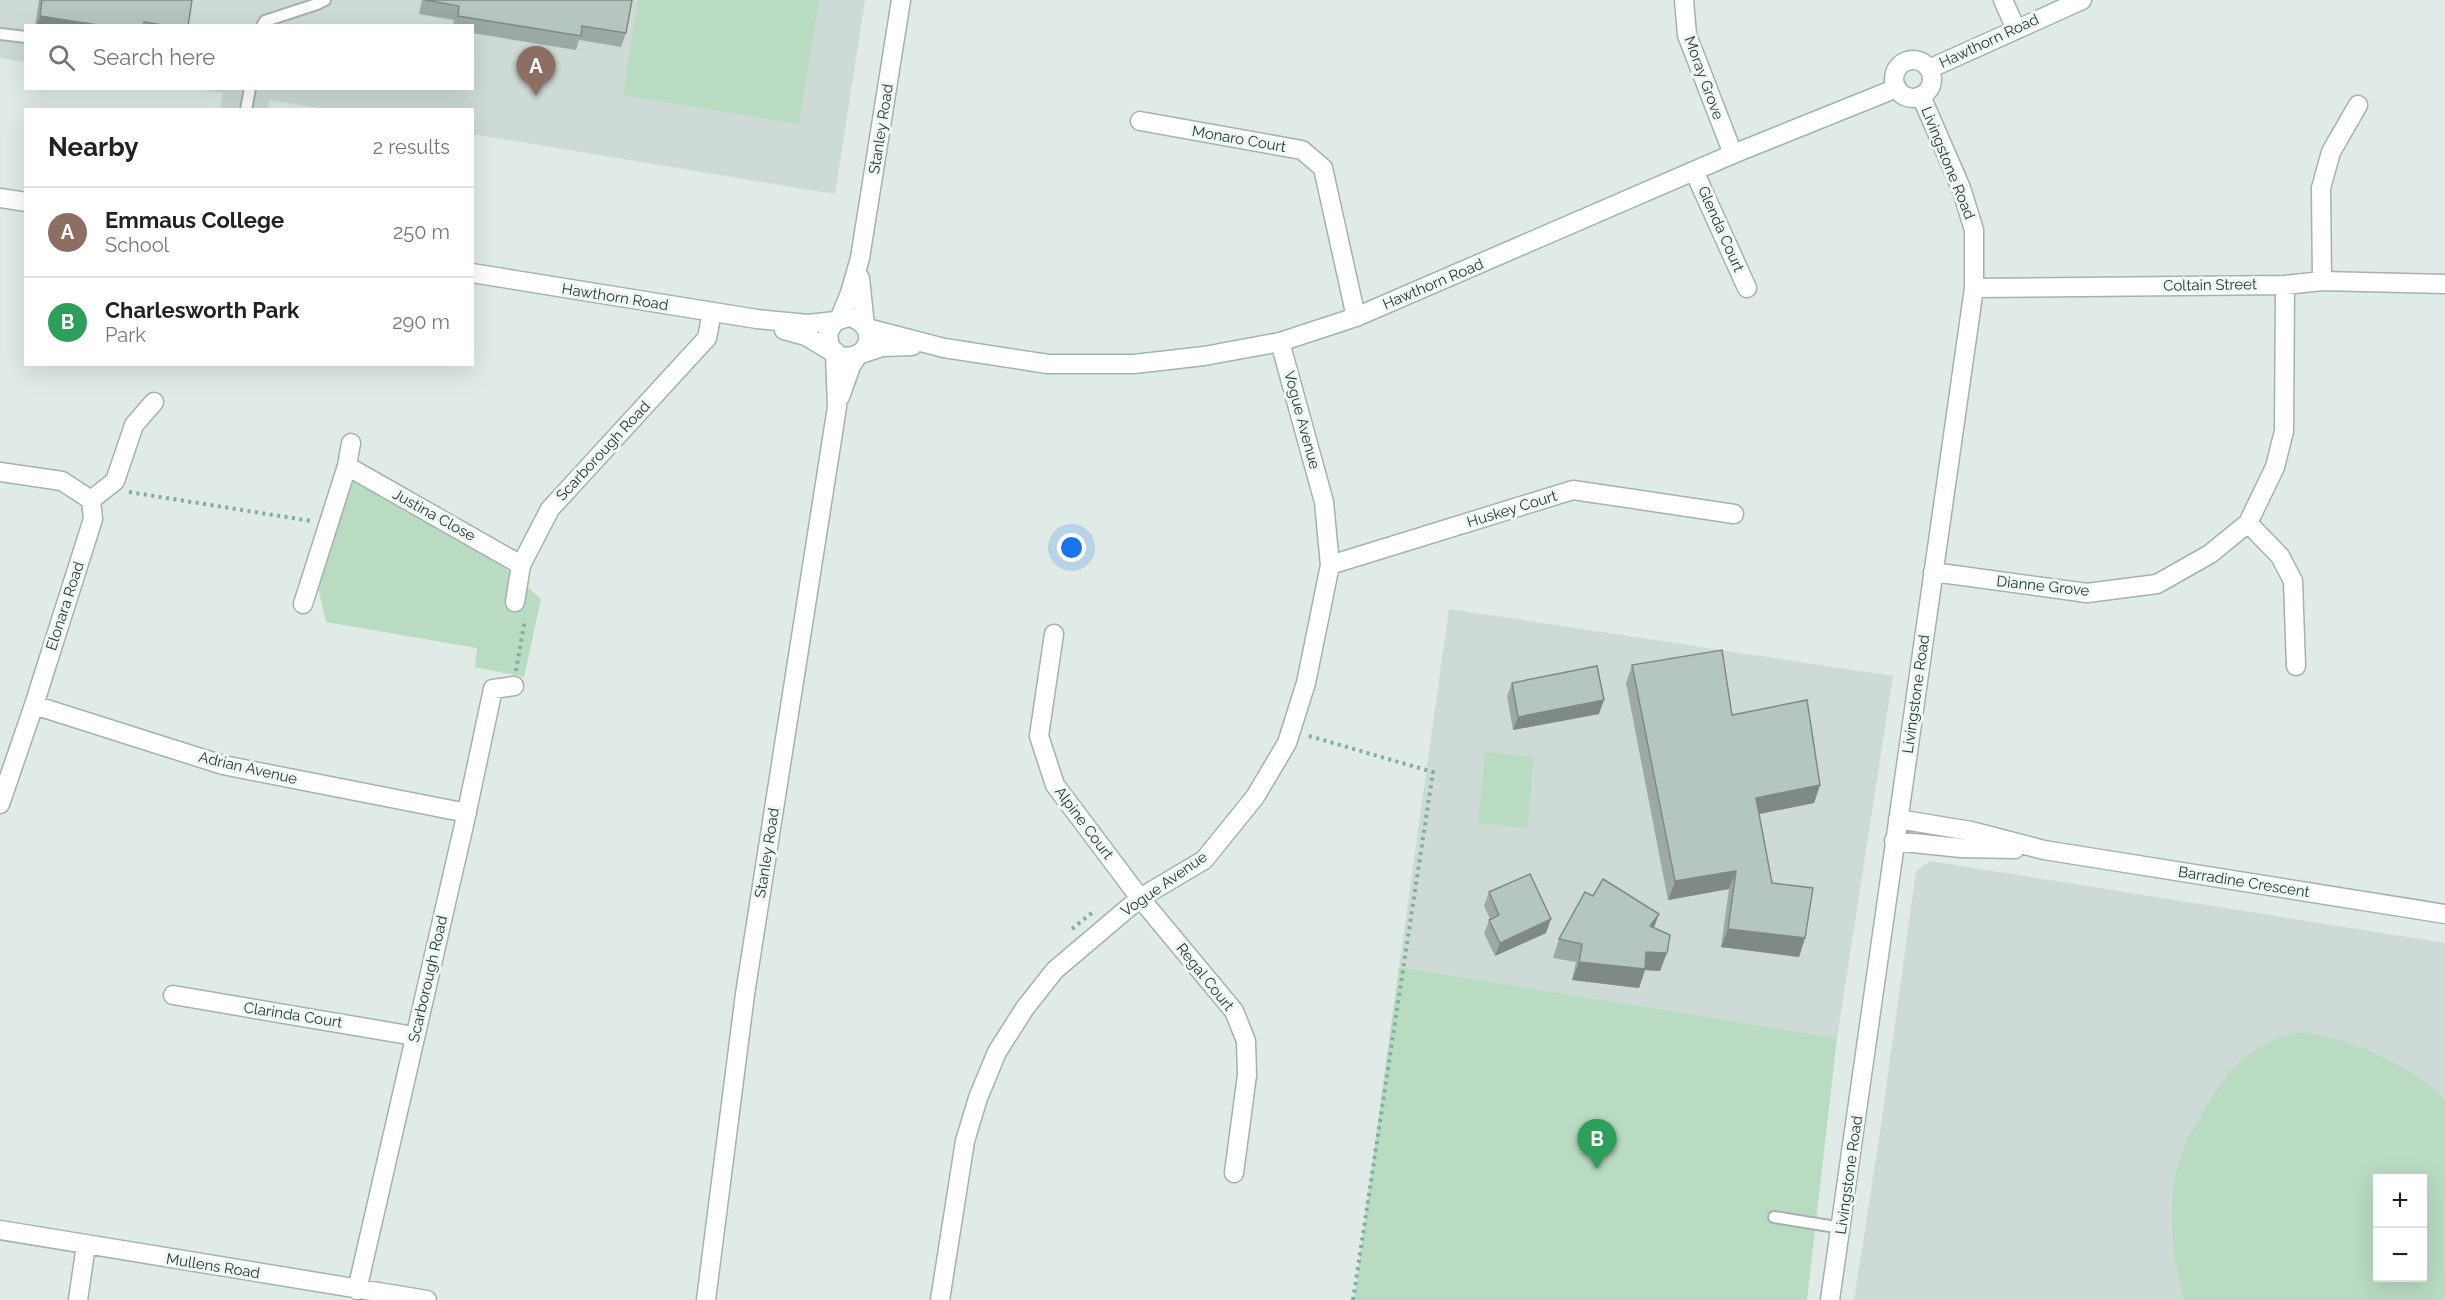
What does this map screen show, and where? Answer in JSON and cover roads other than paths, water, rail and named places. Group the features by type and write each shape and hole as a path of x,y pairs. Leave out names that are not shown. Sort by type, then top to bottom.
{"street":[{"name":"Stanley Road","path":"837,320 850,293 860,258 901,0"},
{"name":"Moray Grove","path":"1684,0 1687,36 1733,154"},
{"path":"2003,0 2016,29"},
{"name":"Hawthorn Road","path":"1929,69 2082,0"},
{"path":"1907,61 1919,61 1929,69 1932,81 1930,87 1921,96 1905,95 1897,88 1895,75 1897,69 1907,61"},
{"name":"Hawthorn Road","path":"866,327 944,348 1048,364 1134,364 1204,356 1280,342 1356,317 1733,154 1897,88"},
{"name":"Livingstone Road","path":"1830,1300 1974,288 1974,230 1961,188 1921,96"},
{"path":"2322,281 2321,188 2331,152 2358,105"},
{"name":"Monaro Court","path":"1140,121 1302,150 1323,168 1356,317"},
{"name":"Glenda Court","path":"1694,171 1747,288"},
{"path":"0,198 24,202"},
{"name":"Stanley Road","path":"860,258 860,293 866,327"},
{"name":"Hawthorn Road","path":"474,273 757,319 808,324 837,320"},
{"name":"Coltain Street","path":"1974,288 2285,285 2322,281 2445,284"},
{"name":"Dianne Grove","path":"1934,572 2087,593 2157,584 2210,554 2248,524 2276,467 2284,431 2285,285"},
{"name":"Scarborough Road","path":"515,602 521,565 550,509 707,338 712,312"},
{"path":"856,318 866,327 868,343 860,354 848,358 835,353 828,340 831,327 837,320 856,318"},
{"name":"Hawthorn Road","path":"757,319 806,336 835,353"},
{"name":"Vogue Avenue","path":"940,1300 965,1141 978,1098 997,1052 1024,1008 1055,970 1140,898 1204,860 1255,797 1287,743 1306,683 1330,565 1324,502 1280,342"},
{"name":"Hawthorn Road","path":"860,354 882,347 944,348"},
{"name":"Stanley Road","path":"835,353 837,407"},
{"name":"Stanley Road","path":"706,1300 744,994 837,407 851,366 860,354"},
{"path":"0,472 62,481 91,500 115,481 135,425 154,402"},
{"path":"303,604 347,466 351,443"},
{"name":"Justina Close","path":"347,466 521,565"},
{"name":"Huskey Court","path":"1330,565 1573,490 1734,514"},
{"name":"Elonara Road","path":"0,804 93,519 91,500"},
{"path":"2248,524 2280,556 2293,581 2296,666"},
{"name":"Alpine Court","path":"1054,634 1039,736 1052,776 1055,785 1140,898"},
{"name":"Scarborough Road","path":"357,1290 467,813 493,689 515,680"},
{"name":"Adrian Avenue","path":"34,705 223,765 467,813"},
{"name":"Barradine Crescent","path":"1898,819 1971,831 2044,850 2445,914"},
{"name":"Barradine Crescent","path":"1894,841 1961,848 2044,850"},
{"name":"Regal Court","path":"1140,898 1234,1011 1246,1041 1247,1075 1234,1173"},
{"name":"Clarinda Court","path":"172,995 414,1036"},
{"name":"Mullens Road","path":"0,1230 427,1300"},
{"path":"78,1300 86,1245"}],"lane":[{"path":"263,24 265,21 325,0"},
{"path":"0,34 24,38"},
{"path":"246,108 250,90"},
{"path":"1774,1217 1842,1228"}],"place":[{"name":"Emmaus College","path":"536,96"},
{"name":"Charlesworth Park","path":"1597,1169"}]}
